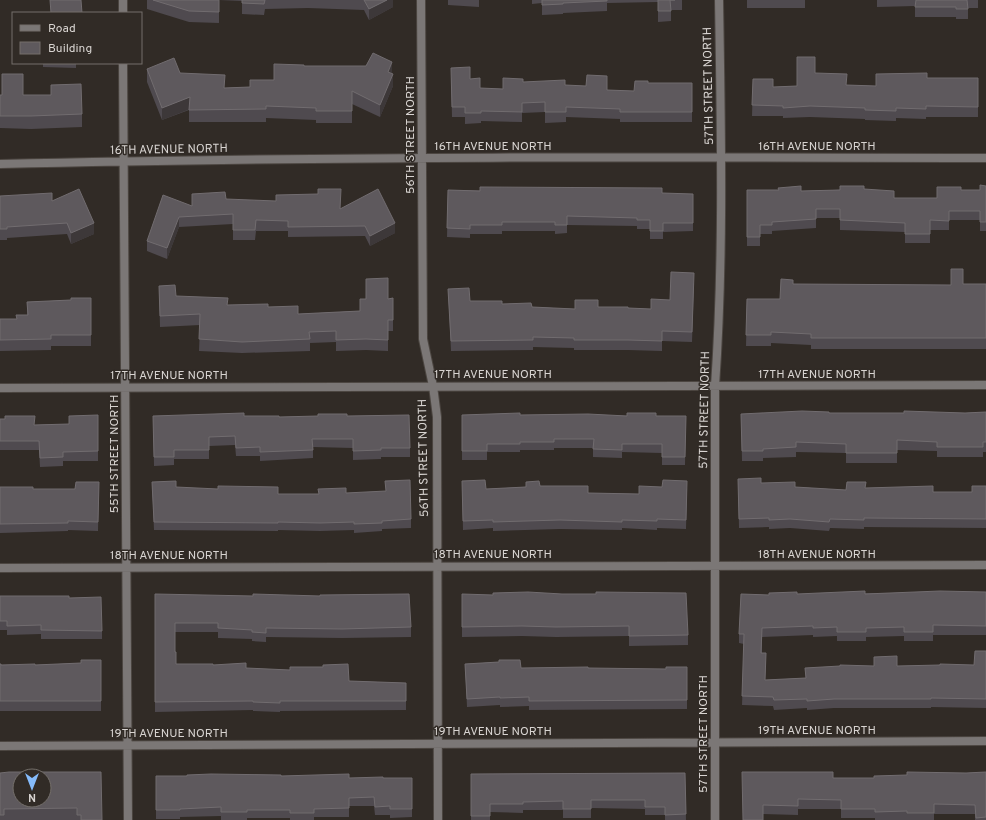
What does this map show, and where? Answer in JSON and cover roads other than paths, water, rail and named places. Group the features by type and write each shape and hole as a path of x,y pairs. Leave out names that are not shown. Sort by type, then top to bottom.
{"street":[{"path":"123,0 123,12"},
{"name":"56TH STREET NORTH","path":"421,0 423,339 433,386 436,417 438,820"},
{"name":"57TH STREET NORTH","path":"715,820 715,386 719,334 721,157 719,0"},
{"name":"55TH STREET NORTH","path":"123,64 128,820"},
{"name":"16TH AVENUE NORTH","path":"0,164 124,161 422,158 986,158"},
{"name":"17TH AVENUE NORTH","path":"0,388 986,386"},
{"name":"18TH AVENUE NORTH","path":"0,568 986,565"},
{"name":"19TH AVENUE NORTH","path":"0,746 986,741"}]}
